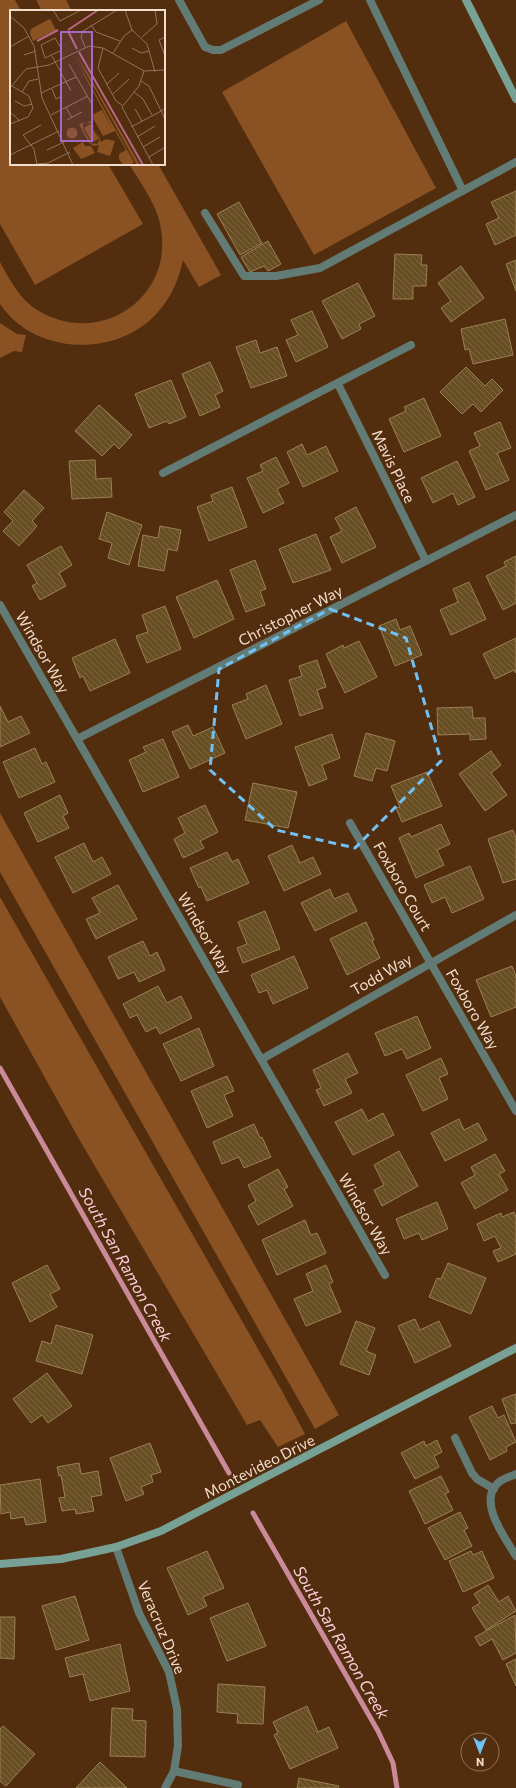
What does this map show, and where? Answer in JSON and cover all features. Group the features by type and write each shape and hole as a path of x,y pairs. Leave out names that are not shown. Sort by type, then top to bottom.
{"street":[{"path":"179,0 205,47 213,50 221,50 319,0"},
{"path":"370,0 463,191"},
{"path":"466,0 516,99"},
{"path":"205,213 244,276 276,276 320,268 516,162"},
{"path":"163,473 412,345"},
{"name":"Mavis Place","path":"338,384 426,561"},
{"name":"Christopher Way","path":"76,739 516,515"},
{"name":"Windsor Way","path":"0,605 385,1275"},
{"name":"Foxboro Court","path":"350,823 430,962"},
{"name":"Todd Way","path":"262,1059 430,962 516,915"},
{"name":"Foxboro Way","path":"430,962 516,1111"},
{"name":"Montevideo Drive","path":"0,1564 61,1559 116,1547 168,1528 516,1348"},
{"path":"455,1438 472,1473 477,1479 494,1489"},
{"path":"516,1474 497,1484 490,1496 492,1514 516,1556"},
{"name":"Veracruz Drive","path":"116,1547 139,1613 169,1672 177,1709 178,1746 174,1772 165,1788"},
{"path":"174,1772 238,1785"}],"highlighted area":[{"path":"330,609 406,638 441,761 355,848 276,830 210,770 219,669"}],"shaded area":[{"path":"0,0 15,0 20,10 10,10 10,165 109,165 143,224 35,285 0,224"},
{"path":"36,0 66,0 71,10 41,10"},
{"path":"346,21 436,188 314,255 222,92"},
{"path":"130,165 159,165 221,275 199,287 183,260 174,287 158,312 141,327 121,337 100,343 77,345 55,342 34,334 15,321 0,304 0,262 16,289 26,301 39,311 62,321 85,323 107,319 127,310 143,295 155,276 162,254 161,229 159,220 148,195"},
{"path":"0,323 17,334 26,335 22,352 14,351 0,358"},
{"path":"0,813 339,1415 315,1429 0,872"},
{"path":"0,897 282,1391 305,1434 278,1447 260,1420 247,1425 79,1139 0,997"}],"building":[{"path":"516,191 516,235 495,245 486,224 499,218 491,202"},
{"path":"239,202 262,243 240,255 217,214"},
{"path":"268,241 281,264 268,271 264,266 250,272 241,257"},
{"path":"395,254 422,255 421,265 427,265 426,286 413,286 413,299 393,299"},
{"path":"516,260 516,291 506,264"},
{"path":"461,266 484,298 451,322 441,308 451,301 438,283"},
{"path":"358,283 375,316 359,324 361,329 342,339 322,301"},
{"path":"312,311 328,347 296,362 286,340 298,335 291,320"},
{"path":"505,319 513,355 473,364 469,349 465,350 461,329"},
{"path":"256,340 260,353 277,347 287,376 251,388 236,347"},
{"path":"210,362 223,391 215,395 220,407 200,416 182,374"},
{"path":"466,367 485,386 492,379 503,390 481,412 473,404 462,414 440,392"},
{"path":"171,380 186,417 169,424 167,421 149,428 135,394"},
{"path":"424,398 441,436 404,452 389,419 406,411 404,407"},
{"path":"99,405 132,435 119,449 114,444 102,456 75,431"},
{"path":"500,422 511,448 497,453 509,480 486,490 469,451 480,446 474,433"},
{"path":"302,444 307,455 326,446 338,471 303,487 287,452"},
{"path":"276,457 289,483 277,489 284,503 263,513 247,478 263,471 260,465"},
{"path":"95,460 96,479 111,478 112,497 72,499 69,461"},
{"path":"457,461 475,497 458,505 453,493 433,503 421,478"},
{"path":"232,487 247,527 209,541 197,507 213,501 211,495"},
{"path":"24,490 44,508 32,521 37,526 19,546 3,531 13,521 4,512"},
{"path":"356,507 376,547 342,563 330,537 342,531 335,518"},
{"path":"107,512 142,525 129,565 108,558 112,543 99,539"},
{"path":"160,526 181,530 177,551 168,549 164,571 138,566 143,535 158,538"},
{"path":"316,534 331,570 293,583 279,549"},
{"path":"61,546 72,565 59,573 66,586 40,600 32,586 37,583 27,565"},
{"path":"516,556 516,603 503,610 486,576 506,566 504,562"},
{"path":"255,560 266,589 260,591 265,605 246,612 230,570"},
{"path":"217,580 234,619 194,638 176,597"},
{"path":"469,582 486,619 451,635 440,610 458,602 453,589"},
{"path":"165,606 181,649 147,663 136,636 148,632 142,615"},
{"path":"396,619 400,630 410,626 422,655 395,666 379,626"},
{"path":"516,638 516,673 514,670 495,679 483,654"},
{"path":"115,639 130,673 90,691 83,676 80,678 72,658"},
{"path":"359,641 377,677 345,693 326,654 343,645 344,648"},
{"path":"317,660 326,687 317,690 323,708 300,716 289,680 302,676 299,666"},
{"path":"266,685 282,724 246,739 232,705 248,699 246,694"},
{"path":"0,706 8,722 21,716 30,733 0,747"},
{"path":"472,707 473,718 485,718 486,739 470,740 470,734 438,735 437,708"},
{"path":"188,725 193,736 213,727 225,753 190,769 172,732"},
{"path":"366,733 395,741 387,771 376,768 372,781 354,776"},
{"path":"332,734 340,758 322,765 327,779 309,786 295,747"},
{"path":"163,739 179,777 143,792 129,760 146,752 143,747"},
{"path":"35,748 42,764 46,762 55,782 19,798 3,762"},
{"path":"491,751 501,765 491,773 507,795 485,811 459,774"},
{"path":"427,772 442,806 402,822 396,808 400,807 391,786"},
{"path":"253,783 297,792 288,828 245,820"},
{"path":"60,795 68,813 63,816 69,828 38,842 24,813"},
{"path":"205,805 218,832 200,841 204,848 183,858 174,839 185,833 178,818"},
{"path":"441,824 450,844 437,850 444,865 416,878 399,838 409,833 411,837"},
{"path":"513,830 516,838 516,879 503,883 488,839"},
{"path":"84,843 93,862 102,857 111,874 73,893 55,857"},
{"path":"292,845 300,863 313,857 321,874 284,891 268,856"},
{"path":"227,852 232,862 238,859 249,883 207,901 190,868"},
{"path":"470,866 484,899 452,913 445,897 432,903 424,885"},
{"path":"118,885 137,919 96,939 86,919 100,913 92,898"},
{"path":"330,889 334,899 348,893 357,911 315,931 301,903"},
{"path":"265,911 280,949 243,963 237,948 247,944 238,922"},
{"path":"366,922 374,940 372,941 380,958 347,975 330,939"},
{"path":"143,941 150,956 157,952 165,970 139,982 134,972 118,979 108,957"},
{"path":"294,956 308,988 273,1004 267,990 259,993 251,975"},
{"path":"512,966 516,976 516,1007 491,1017 476,980"},
{"path":"158,986 167,1003 181,996 192,1018 160,1034 156,1027 146,1032 137,1015 130,1018 123,1004"},
{"path":"417,1016 431,1048 407,1059 402,1049 385,1056 375,1033"},
{"path":"199,1028 214,1066 181,1081 163,1044"},
{"path":"348,1053 358,1073 345,1079 352,1093 324,1106 316,1090 321,1088 313,1070"},
{"path":"441,1058 448,1074 439,1078 448,1099 423,1111 406,1075"},
{"path":"227,1076 234,1091 224,1095 233,1116 207,1128 191,1091"},
{"path":"362,1109 368,1121 383,1113 394,1135 353,1155 335,1122"},
{"path":"459,1119 464,1130 478,1123 487,1140 445,1161 431,1133"},
{"path":"254,1124 271,1157 244,1168 239,1157 222,1164 213,1142"},
{"path":"399,1151 418,1186 382,1206 374,1190 384,1185 374,1165"},
{"path":"495,1154 505,1171 499,1174 508,1190 475,1209 461,1183 475,1175 471,1167"},
{"path":"278,1169 288,1187 284,1189 293,1206 258,1225 248,1206 256,1201 248,1185"},
{"path":"437,1202 448,1229 422,1240 419,1233 404,1239 396,1219"},
{"path":"514,1212 516,1217 516,1254 498,1262 493,1251 501,1248 495,1236 484,1241 477,1224 501,1213 502,1217"},
{"path":"305,1220 311,1235 317,1233 326,1253 277,1275 262,1240"},
{"path":"448,1263 486,1278 471,1314 429,1297 437,1278 441,1279"},
{"path":"47,1265 60,1289 50,1294 57,1307 30,1322 12,1283"},
{"path":"326,1265 333,1282 329,1284 341,1312 306,1326 294,1299 313,1291 306,1274"},
{"path":"415,1319 420,1330 439,1321 451,1346 415,1363 398,1326"},
{"path":"356,1321 375,1328 366,1351 376,1355 369,1375 340,1364"},
{"path":"56,1325 93,1335 82,1374 36,1361 42,1341 51,1344"},
{"path":"47,1373 72,1406 48,1423 42,1415 31,1423 13,1399"},
{"path":"516,1394 516,1423 511,1424 502,1399"},
{"path":"492,1406 498,1418 504,1415 516,1442 506,1447 507,1451 490,1460 469,1417"},
{"path":"437,1440 442,1452 434,1456 439,1467 415,1479 401,1453 424,1441 426,1446"},
{"path":"150,1443 161,1472 151,1475 153,1482 141,1487 144,1494 126,1501 110,1458"},
{"path":"79,1463 81,1474 98,1471 102,1495 91,1497 94,1511 76,1514 75,1509 62,1511 59,1498 65,1497 61,1475 59,1476 57,1467"},
{"path":"441,1476 449,1492 445,1494 453,1510 425,1524 409,1491"},
{"path":"40,1479 46,1522 26,1525 24,1517 11,1519 10,1512 1,1514 0,1485"},
{"path":"460,1512 468,1528 464,1530 472,1546 445,1560 428,1528"},
{"path":"207,1551 224,1588 203,1597 207,1606 188,1615 167,1568"},
{"path":"471,1551 473,1555 482,1551 494,1578 463,1592 449,1561"},
{"path":"488,1585 499,1602 508,1596 516,1611 486,1630 472,1608 480,1603 474,1594"},
{"path":"75,1596 89,1640 56,1650 42,1606"},
{"path":"248,1603 266,1646 227,1661 210,1618"},
{"path":"515,1615 516,1653 503,1660 492,1639 480,1646 475,1637"},
{"path":"0,1617 15,1617 14,1659 0,1658"},
{"path":"120,1644 130,1691 90,1701 83,1674 70,1677 65,1658"},
{"path":"516,1659 516,1686 506,1664"},
{"path":"218,1684 265,1687 263,1724 237,1723 238,1714 217,1712"},
{"path":"307,1706 318,1732 329,1727 338,1748 290,1769 274,1735 278,1733 273,1722"},
{"path":"112,1708 133,1709 132,1720 146,1721 145,1757 110,1756"},
{"path":"3,1726 35,1754 6,1786 0,1781 0,1729"},
{"path":"100,1762 127,1788 76,1788"},
{"path":"299,1778 339,1786 338,1788 297,1788"}],"waterway":[{"name":"South San Ramon Creek","path":"0,1068 229,1473"},
{"name":"South San Ramon Creek","path":"253,1513 378,1731 393,1763 397,1788"}]}
